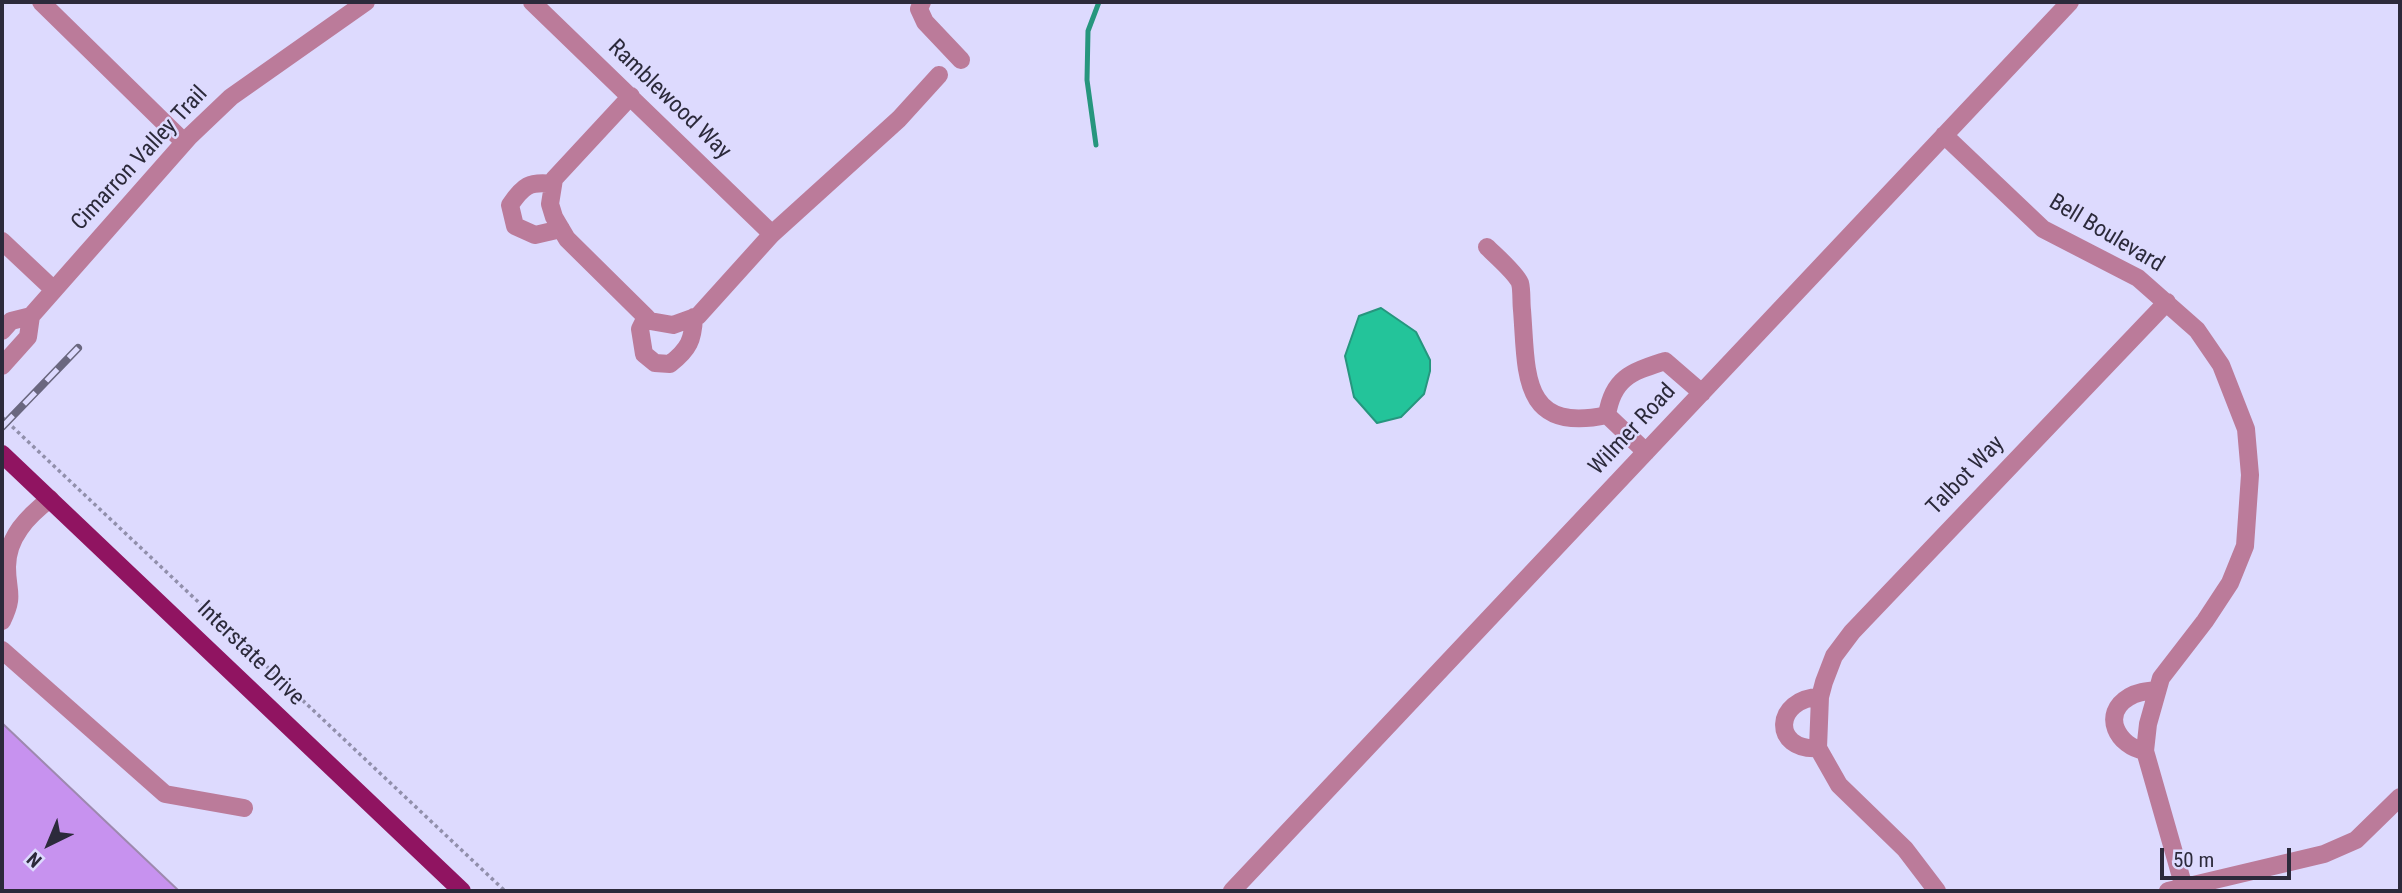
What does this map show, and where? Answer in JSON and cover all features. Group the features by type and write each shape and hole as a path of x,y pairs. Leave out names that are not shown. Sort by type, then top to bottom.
{"main road":[{"name":"Interstate Drive","path":"2,454 462,891"}],"street":[{"path":"41,2 184,142"},
{"name":"Cimarron Valley Trail","path":"2,366 28,337 31,316 184,142 231,97 366,2"},
{"name":"Ramblewood Way","path":"532,2 772,234"},
{"path":"922,2 919,9 925,22 961,60"},
{"name":"Wilmer Road","path":"1232,891 2070,2"},
{"path":"631,96 554,180 550,204 566,239 650,321 673,325 698,316 772,234 899,120 939,75"},
{"name":"Bell Boulevard","path":"1944,135 2043,229 2138,278 2197,330 2221,365 2246,429 2250,475 2245,546 2230,583 2205,621 2161,678 2148,724 2145,751 2179,890"},
{"path":"553,184 540,182 522,187 510,205 515,226 535,235 561,229"},
{"path":"2,241 54,290"},
{"path":"1487,247 1519,281 1527,380 1535,398 1546,408 1562,416 1587,419 1607,415"},
{"name":"Talbot Way","path":"1818,748 1820,697 1834,656 1852,632 2167,302"},
{"name":"Cimarron Valley Trail","path":"2,331 11,321 31,316"},
{"path":"646,317 640,329 644,354 655,363 670,363 683,354 693,336 694,317"},
{"path":"1607,415 1609,399 1620,382 1631,373 1665,360 1702,393"},
{"path":"1607,415 1646,452"},
{"path":"2,621 10,604 7,566 10,547 30,514 51,499"},
{"path":"2,650 165,794 244,808"},
{"path":"2145,751 2133,749 2119,738 2114,723 2117,708 2129,697 2156,690"},
{"path":"1820,697 1807,697 1796,703 1786,714 1783,728 1788,739 1800,746 1818,748 1839,785 1905,849 1937,891"},
{"path":"2179,890 2324,854 2356,839 2400,797"}],"path":[{"path":"2,417 505,891"}],"shaded area":[{"path":"1381,308 1416,332 1430,360 1430,371 1424,394 1401,417 1377,423 1354,397 1345,356 1359,316"}],"building":[{"path":"2,723 179,891 2,891"}],"waterway":[{"path":"1096,145 1087,80 1088,31 1099,2"}],"railway":[{"path":"2,427 78,348"}]}
